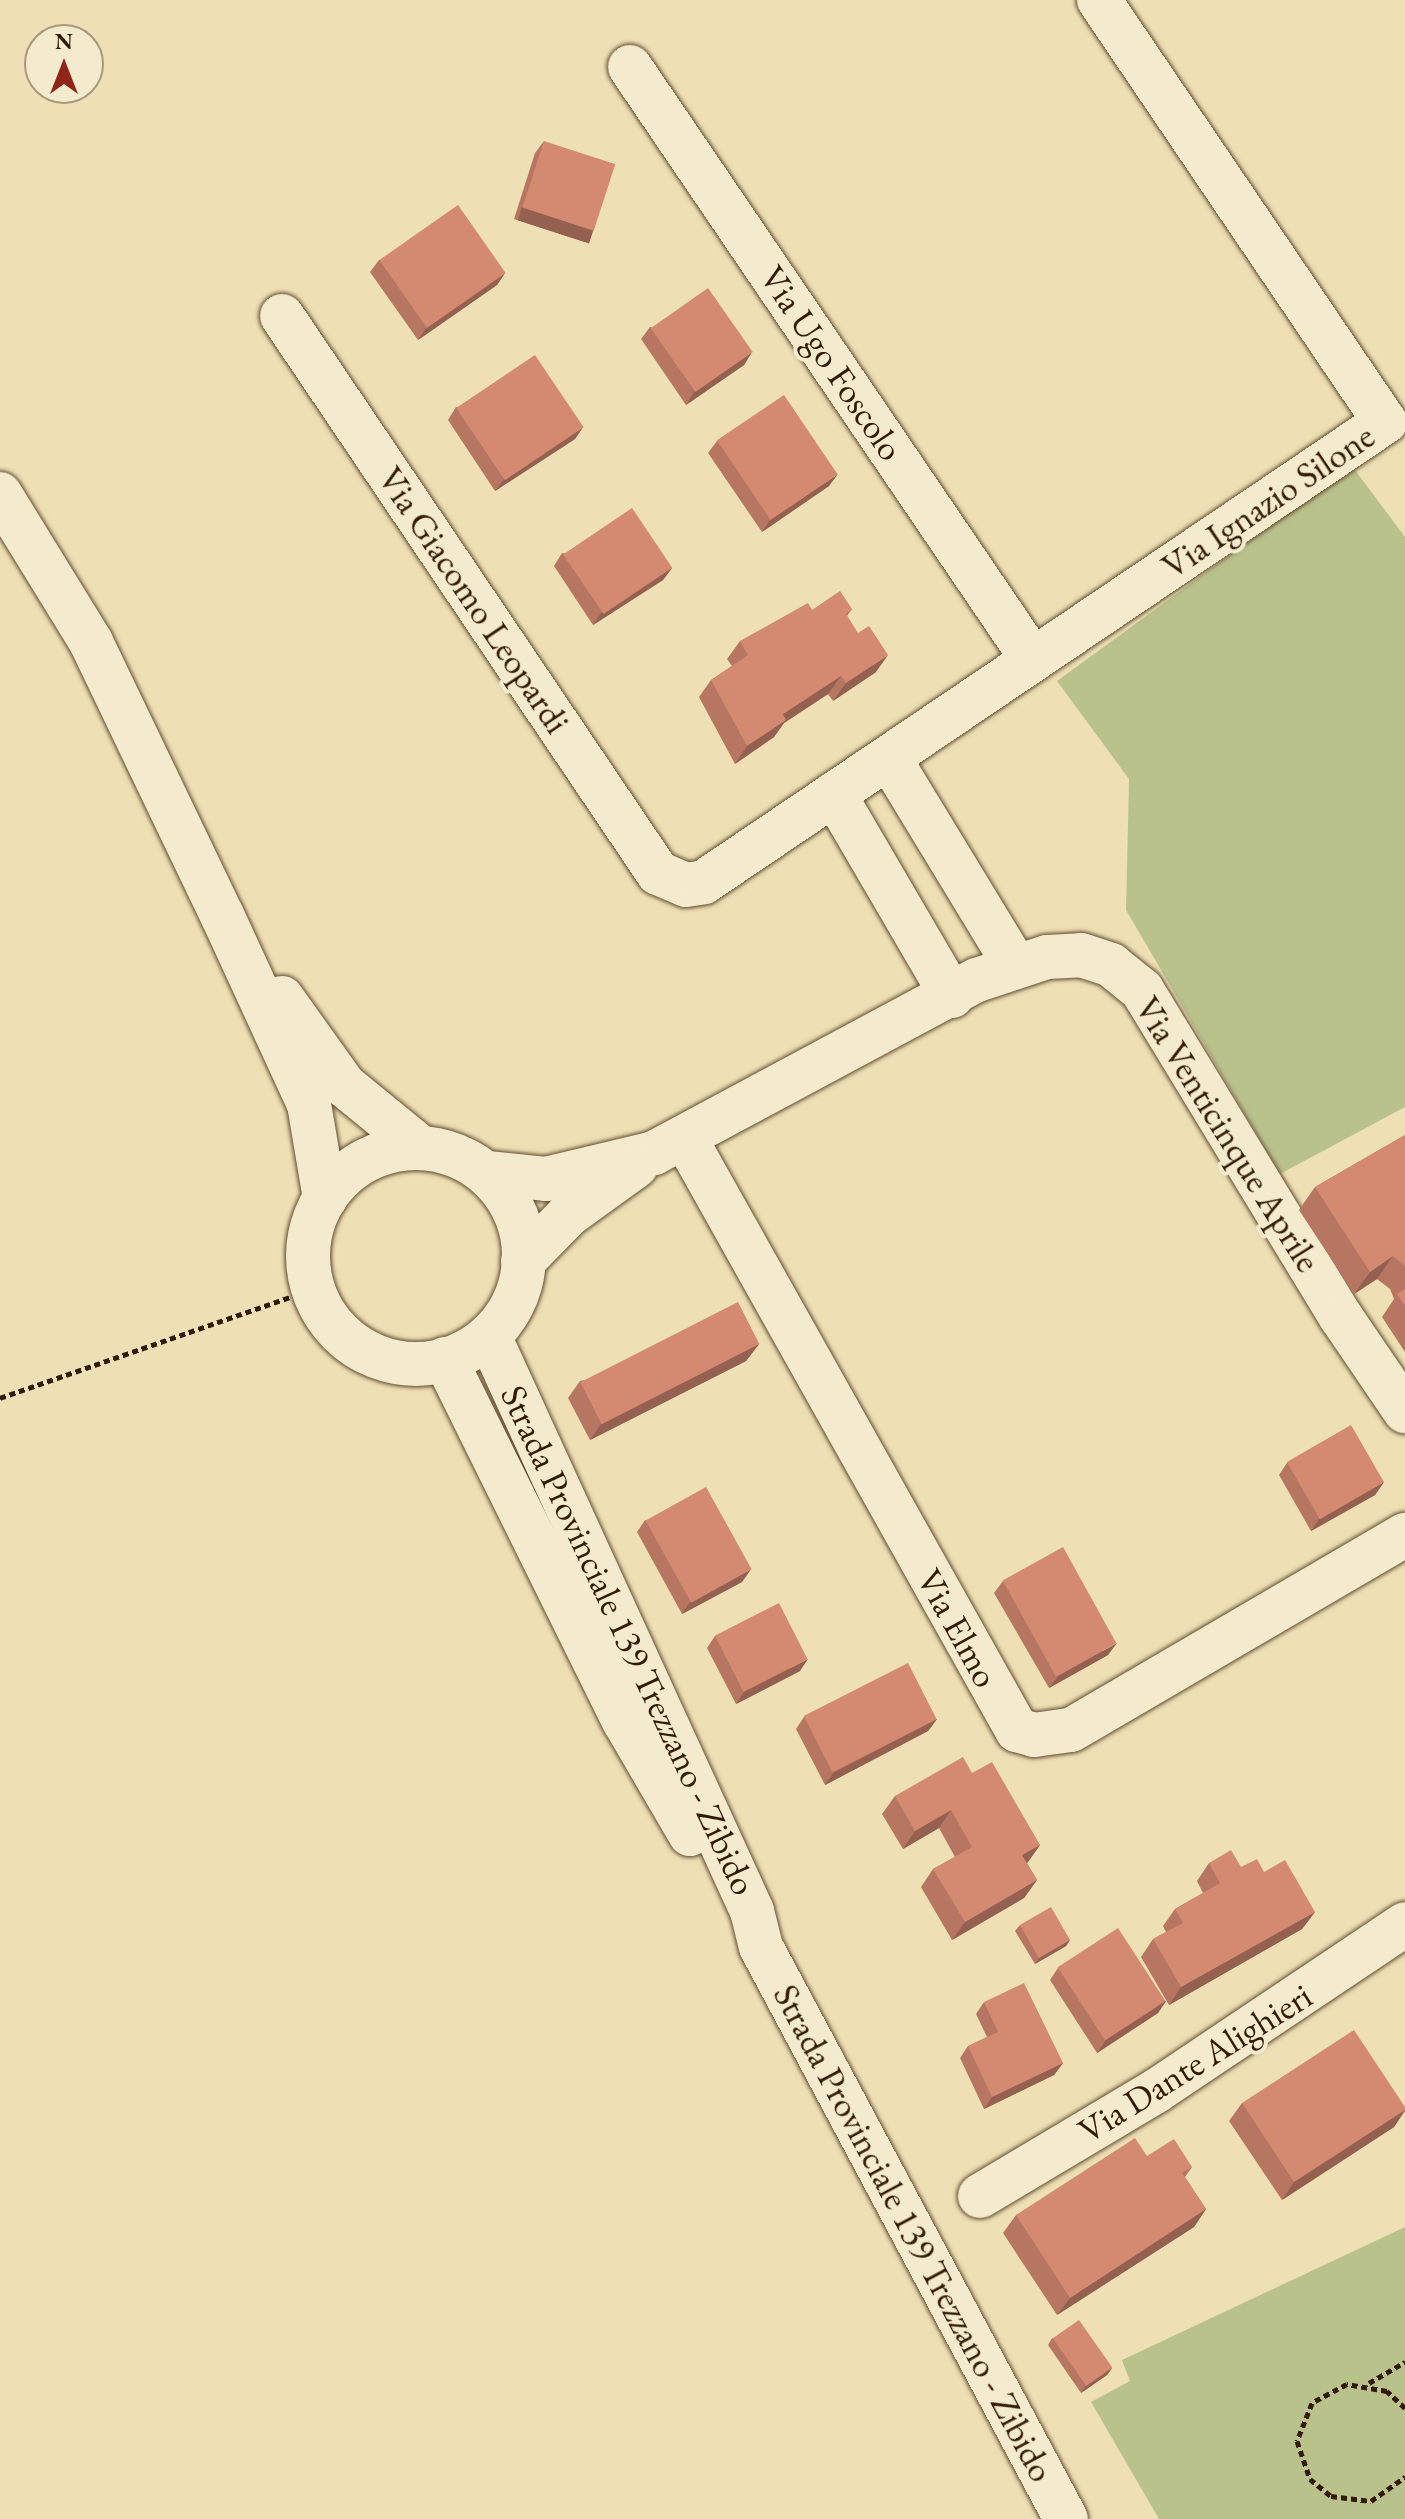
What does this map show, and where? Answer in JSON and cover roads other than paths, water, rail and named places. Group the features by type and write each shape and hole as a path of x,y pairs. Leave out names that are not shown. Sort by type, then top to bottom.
{"street":[{"name":"Via Ignazio Silone","path":"670,882 704,882 1385,422 1099,0"},
{"name":"Via Ugo Foscolo","path":"630,67 1033,660"},
{"name":"Via Giacomo Leopardi","path":"282,316 670,882"},
{"path":"0,494 91,642 222,915 309,1104 325,1199"},
{"path":"889,758 1015,965"},
{"path":"834,794 952,996"},
{"path":"222,915 344,1085 420,1147"},
{"name":"Via Venticinque Aprile","path":"523,1261 568,1215 670,1146 1015,965 1081,955 1111,965 1142,990 1341,1317 1405,1411"},
{"name":"Via Venticinque Aprile","path":"487,1173 546,1179 670,1146"},
{"name":"Via Elmo","path":"670,1146 1017,1730 1054,1735 1071,1730 1405,1535"},
{"path":"420,1147 462,1157 487,1173 512,1205 523,1235 523,1261 512,1307 489,1336 445,1359 422,1364 369,1354 346,1339 324,1314 313,1289 307,1250 314,1217 325,1199 356,1165 386,1151 420,1147"},
{"name":"Strada Provinciale 139 Trezzano - Zibido","path":"489,1336 752,1911 761,1947"},
{"name":"Strada Provinciale 139 Trezzano - Zibido","path":"445,1359 624,1721 743,1927 761,1947 1066,2519"},
{"name":"Via Dante Alighieri","path":"980,2196 1156,2091 1405,1924"}]}
